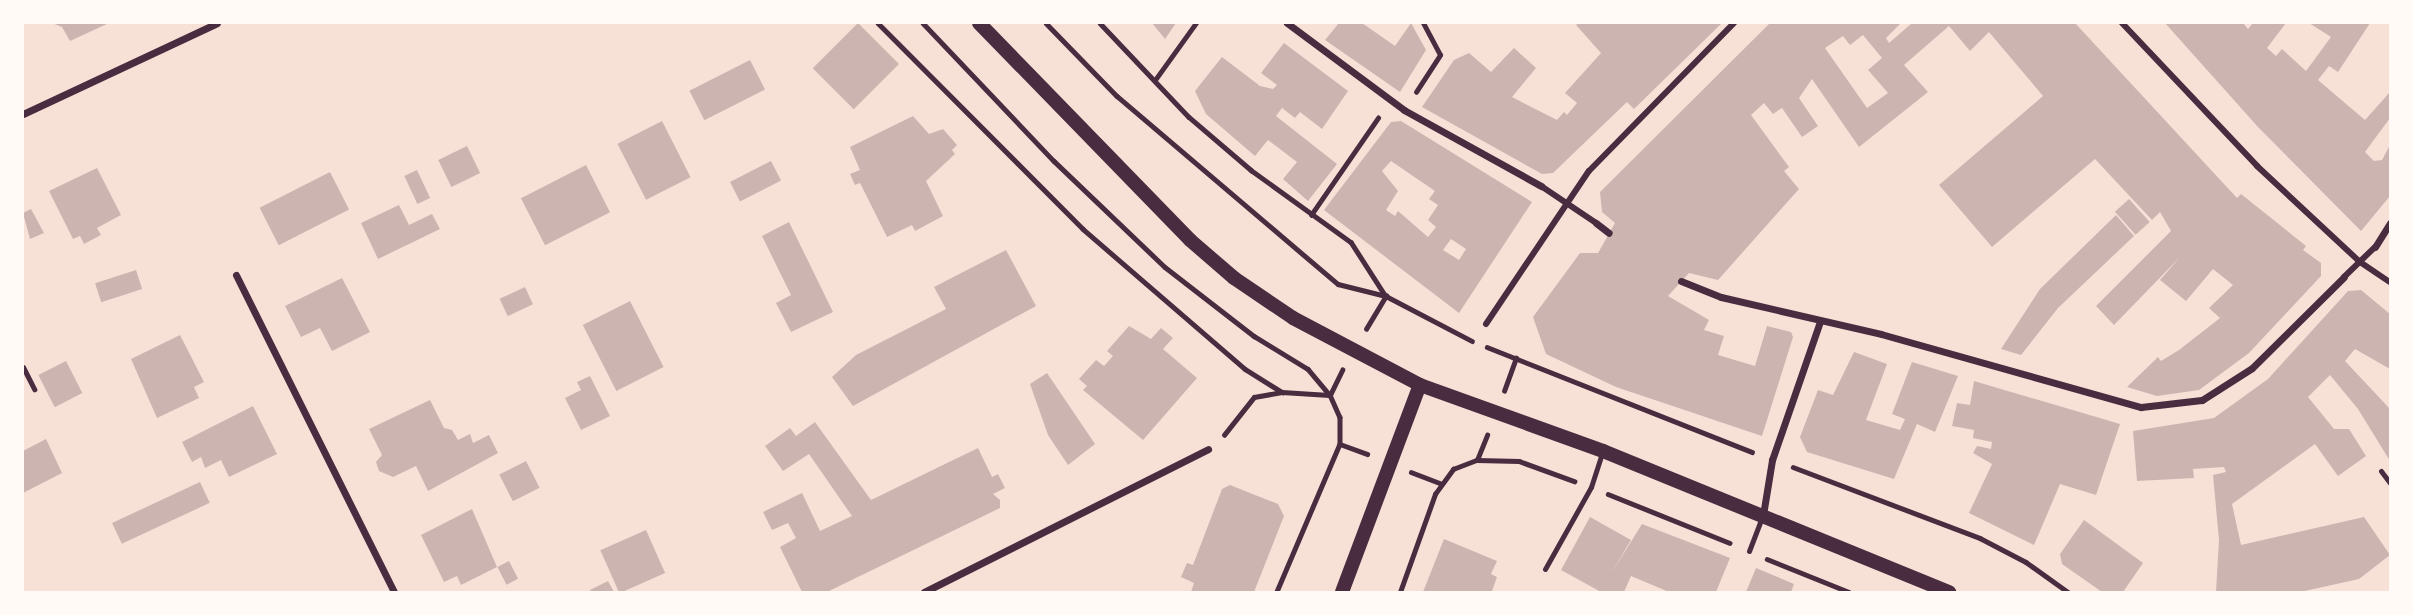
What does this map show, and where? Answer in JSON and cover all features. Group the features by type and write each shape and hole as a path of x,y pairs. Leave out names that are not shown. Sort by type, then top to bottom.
{"main road":[{"path":"979,23 1190,240 1234,278 1352,352 1420,385 1603,451 1949,592"},
{"path":"1342,592 1420,385"}],"street":[{"path":"23,114 217,23"},
{"path":"1287,23 1390,101 1566,201 1609,233"},
{"path":"1486,324 1566,201 1589,171 1734,23"},
{"path":"2122,23 2257,166 2360,262 2390,282"},
{"path":"1681,281 1721,297 2141,407 2202,400 2252,368 2375,247 2390,223"},
{"path":"236,275 394,592"},
{"path":"1763,515 1772,460 1820,321"},
{"path":"924,592 1208,449"}],"lane":[{"path":"23,367 34,388"},
{"path":"1545,569 1591,487 1603,451"},
{"path":"2381,471 2390,483"},
{"path":"1748,551 1763,515"}],"path":[{"path":"878,23 1083,229 1245,369 1282,392"},
{"path":"923,23 1054,161 1165,267 1254,336 1308,369 1330,395 1340,417 1340,444 1278,592"},
{"path":"1046,23 1117,96 1339,284 1386,296 1471,341 1516,358 1495,413"},
{"path":"1100,23 1189,117 1311,215 1351,242 1386,296"},
{"path":"1155,80 1196,23"},
{"path":"1404,110 1440,55 1423,23"},
{"path":"1311,215 1390,101"},
{"path":"1352,352 1386,296"},
{"path":"1208,449 1254,397 1282,392 1330,395"},
{"path":"1400,592 1435,494 1453,469 1477,460 1519,461 1591,487 1849,592"}],"building":[{"path":"52,23 109,23 70,41 62,27"},
{"path":"858,23 899,64 854,109 813,68"},
{"path":"1152,23 1176,23 1165,39"},
{"path":"1339,23 1362,23 1395,46 1411,23 1426,50 1400,92 1325,40"},
{"path":"1722,23 1634,109 1627,102 1553,173 1542,174 1422,107 1454,60 1469,53 1491,72 1514,48 1536,68 1512,97 1557,120 1564,112 1567,115 1577,103 1565,93 1601,53 1576,25"},
{"path":"1770,23 1901,23 1886,38 1889,43 1912,23 2075,23 2237,198 2241,194 2306,246 2303,250 2321,263 2321,276 2249,353 2199,390 2157,396 2127,387 2158,357 2161,361 2179,350 2220,318 2209,308 2233,285 2213,269 2186,301 2160,280 2180,257 2114,325 2096,306 2171,231 2160,212 2152,220 2095,159 1992,247 1939,185 2043,96 1989,32 1970,51 1949,26 1904,65 1928,92 1859,147 1812,79 1799,98 1818,126 1802,137 1782,108 1773,114 1764,103 1751,115 1789,167 1784,171 1799,189 1718,280 1689,273 1668,296 1709,320 1704,330 1724,336 1718,355 1755,366 1767,326 1791,332 1793,337 1762,436 1616,387 1546,354 1533,317 1580,253 1598,253 1615,223 1602,212 1600,192","holes":["1863,35 1882,58 1868,70 1888,93 1867,108 1825,48 1843,36 1850,45"]},
{"path":"2165,23 2243,23 2248,29 2253,23 2286,23 2267,48 2276,56 2282,49 2306,71 2331,37 2309,23 2370,23 2338,72 2329,66 2318,80 2365,120 2390,92 2390,118 2365,152 2374,161 2382,160 2390,145 2390,196 2361,231 2258,127"},
{"path":"1284,43 1348,91 1322,129 1300,112 1295,118 1282,108 1276,116 1337,164 1308,201 1283,179 1297,162 1268,140 1255,156 1206,114 1195,91 1222,57 1260,86 1273,89 1277,85 1261,73"},
{"path":"750,60 765,89 704,120 689,91"},
{"path":"913,116 929,134 943,129 957,145 952,150 955,154 926,181 943,216 915,231 912,225 887,237 860,183 855,185 850,174 860,170 850,147"},
{"path":"662,121 691,177 646,200 617,144"},
{"path":"1401,121 1532,202 1459,313 1324,210 1391,122","holes":["1391,161 1435,191 1429,199 1438,205 1428,220 1436,227 1428,237 1398,211 1395,216 1386,210 1398,191 1382,171","1451,239 1466,249 1459,260 1443,250"]},
{"path":"467,146 480,173 451,187 438,160"},
{"path":"771,161 781,181 740,201 730,182"},
{"path":"586,165 610,212 545,245 521,198"},
{"path":"97,168 121,215 97,228 101,235 84,244 80,236 73,239 49,191"},
{"path":"417,170 430,198 417,204 404,176"},
{"path":"330,172 349,209 279,245 260,208"},
{"path":"2129,199 2150,222 2136,235 2115,212"},
{"path":"399,205 409,225 432,214 440,229 378,259 361,223"},
{"path":"31,209 44,233 30,239 23,213"},
{"path":"2116,215 2134,236 2058,308 2021,355 2001,349 2040,289"},
{"path":"789,222 833,312 791,332 776,303 791,295 762,236"},
{"path":"1006,250 1036,306 853,406 832,377 856,355 946,309 934,287"},
{"path":"136,270 142,289 101,302 95,283"},
{"path":"342,278 370,332 332,351 320,328 301,337 285,306"},
{"path":"525,287 533,304 508,316 500,299"},
{"path":"2361,290 2390,314 2390,369 2355,349 2345,361 2390,409 2390,461 2358,409 2330,375 2308,397 2334,429 2349,429 2366,456 2338,476 2315,444 2232,504 2241,545 2364,517 2390,555 2359,579 2300,592 2216,592 2219,540 2213,475 2226,472 2224,467 2193,469 2194,478 2137,481 2133,431 2214,418 2268,379 2348,291"},
{"path":"630,301 664,367 616,391 583,325"},
{"path":"1129,326 1151,339 1161,328 1173,338 1163,349 1197,378 1143,440 1083,390 1087,386 1079,379 1096,360 1104,366 1113,356 1107,351"},
{"path":"180,335 204,382 194,387 199,398 157,418 131,359"},
{"path":"1854,352 1887,364 1866,420 1900,430 1905,419 1892,414 1912,362 1958,376 1935,432 1917,424 1894,479 1807,452 1800,437 1818,390 1833,395"},
{"path":"66,361 82,393 55,407 38,375"},
{"path":"1047,373 1095,444 1068,465 1048,435 1030,384"},
{"path":"590,376 610,416 581,430 565,398 581,390 577,382"},
{"path":"1974,381 2120,424 2096,495 2060,484 2034,545 1969,513 1992,464 1973,453 1977,446 1991,449 1992,442 1973,438 1974,430 1952,426 1957,403 1970,405"},
{"path":"430,400 444,428 452,430 458,440 470,434 473,443 489,435 498,453 428,491 416,466 393,477 379,471 376,462 382,455 369,429"},
{"path":"253,406 277,454 229,477 221,460 205,468 201,457 192,462 182,442"},
{"path":"815,422 871,500 978,448 992,477 998,474 1005,488 993,494 1000,500 1000,508 827,592 802,592 780,547 796,538 788,523 772,530 763,512 802,493 820,531 852,516 809,454 783,471 765,446 790,428 796,436"},
{"path":"46,439 62,473 23,493 23,451"},
{"path":"526,461 540,488 513,501 499,475"},
{"path":"200,482 210,503 122,544 112,523"},
{"path":"1230,485 1278,504 1284,516 1254,592 1191,592 1194,583 1181,577 1187,563 1193,565 1222,489"},
{"path":"472,509 497,567 461,585 457,576 444,582 421,535"},
{"path":"1590,517 1631,540 1611,574 1642,524 1730,558 1716,592 1669,592 1631,576 1624,592 1601,592 1561,570"},
{"path":"2084,520 2143,563 2123,592 2102,592 2062,564 2060,554"},
{"path":"646,530 665,573 619,592 600,550"},
{"path":"1444,539 1497,561 1491,574 1497,577 1492,591 1423,592"},
{"path":"509,561 518,579 506,585 497,567"},
{"path":"1756,568 1794,584 1791,592 1746,592"},
{"path":"608,581 614,592 591,592 590,590"}]}
